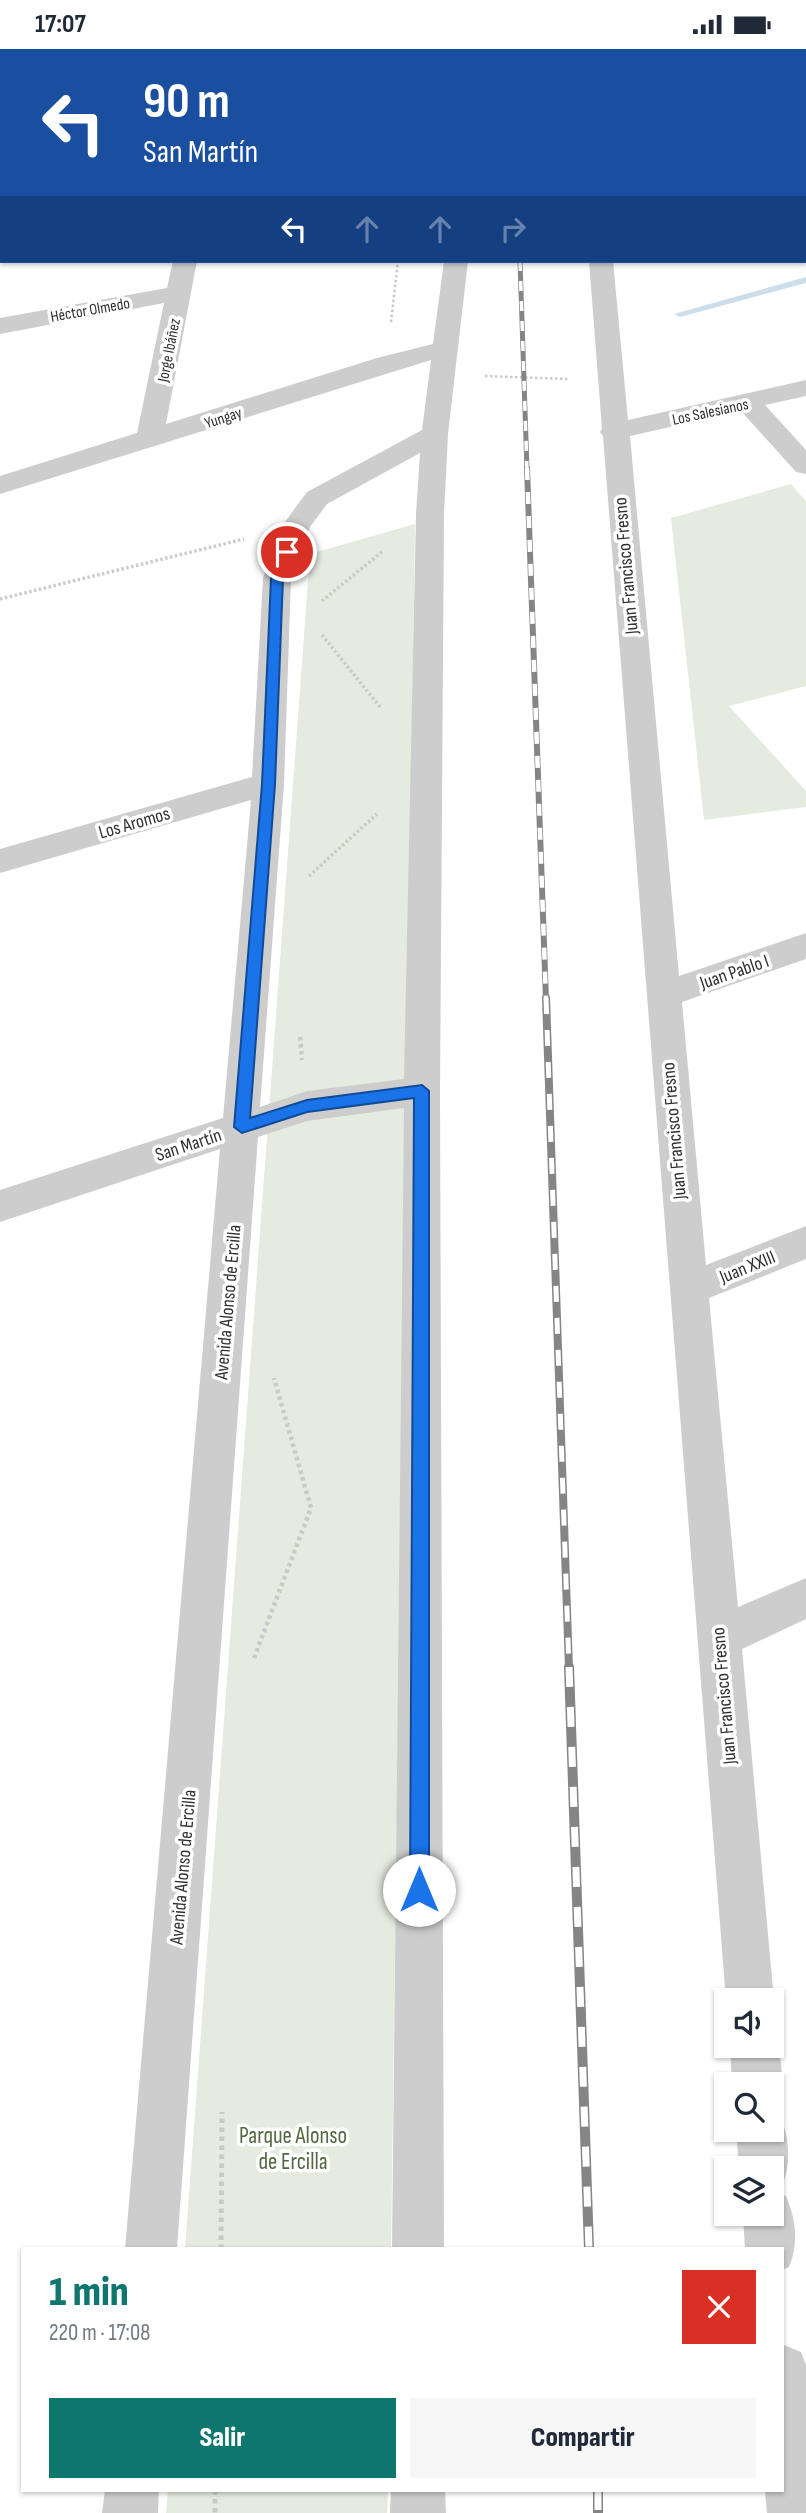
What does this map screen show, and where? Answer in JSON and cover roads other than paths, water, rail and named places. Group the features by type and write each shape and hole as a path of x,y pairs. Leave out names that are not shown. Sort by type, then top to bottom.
{"street":[{"name":"Jorge Ibáñez","path":"149,440 185,263"},
{"path":"418,2247 422,1091 430,514 435,434 456,263"},
{"name":"Juan Francisco Fresno","path":"601,263 613,432 749,1988"},
{"name":"Héctor Olmedo","path":"0,326 179,293"},
{"name":"Yungay","path":"0,485 386,364 444,362"},
{"name":"Los Salesianos","path":"613,432 806,388"},
{"path":"748,403 806,466"},
{"name":"Avenida Alonso de Ercilla","path":"151,2247 268,784 277,578 296,526 317,498 435,434"},
{"name":"Los Aromos","path":"0,860 268,784"},
{"name":"Juan Pablo I","path":"662,995 806,946"},
{"name":"San Martín","path":"0,1206 307,1106 422,1091"},
{"name":"Juan XXIII","path":"687,1290 806,1242"},
{"path":"718,1638 806,1598"},
{"path":"769,2226 771,2247"},
{"path":"784,2393 795,2513"},
{"path":"130,2513 132,2492"},
{"path":"418,2492 418,2513"}],"waterway":[{"path":"680,314 806,280"}],"railway":[{"path":"520,263 527,470"},
{"path":"527,468 546,1000"},
{"path":"546,998 569,1669"},
{"path":"569,1667 589,2247"},
{"path":"598,2492 598,2513"}],"park label":[{"name":"Parque Alonso de Ercilla","path":"293,2148"}]}
